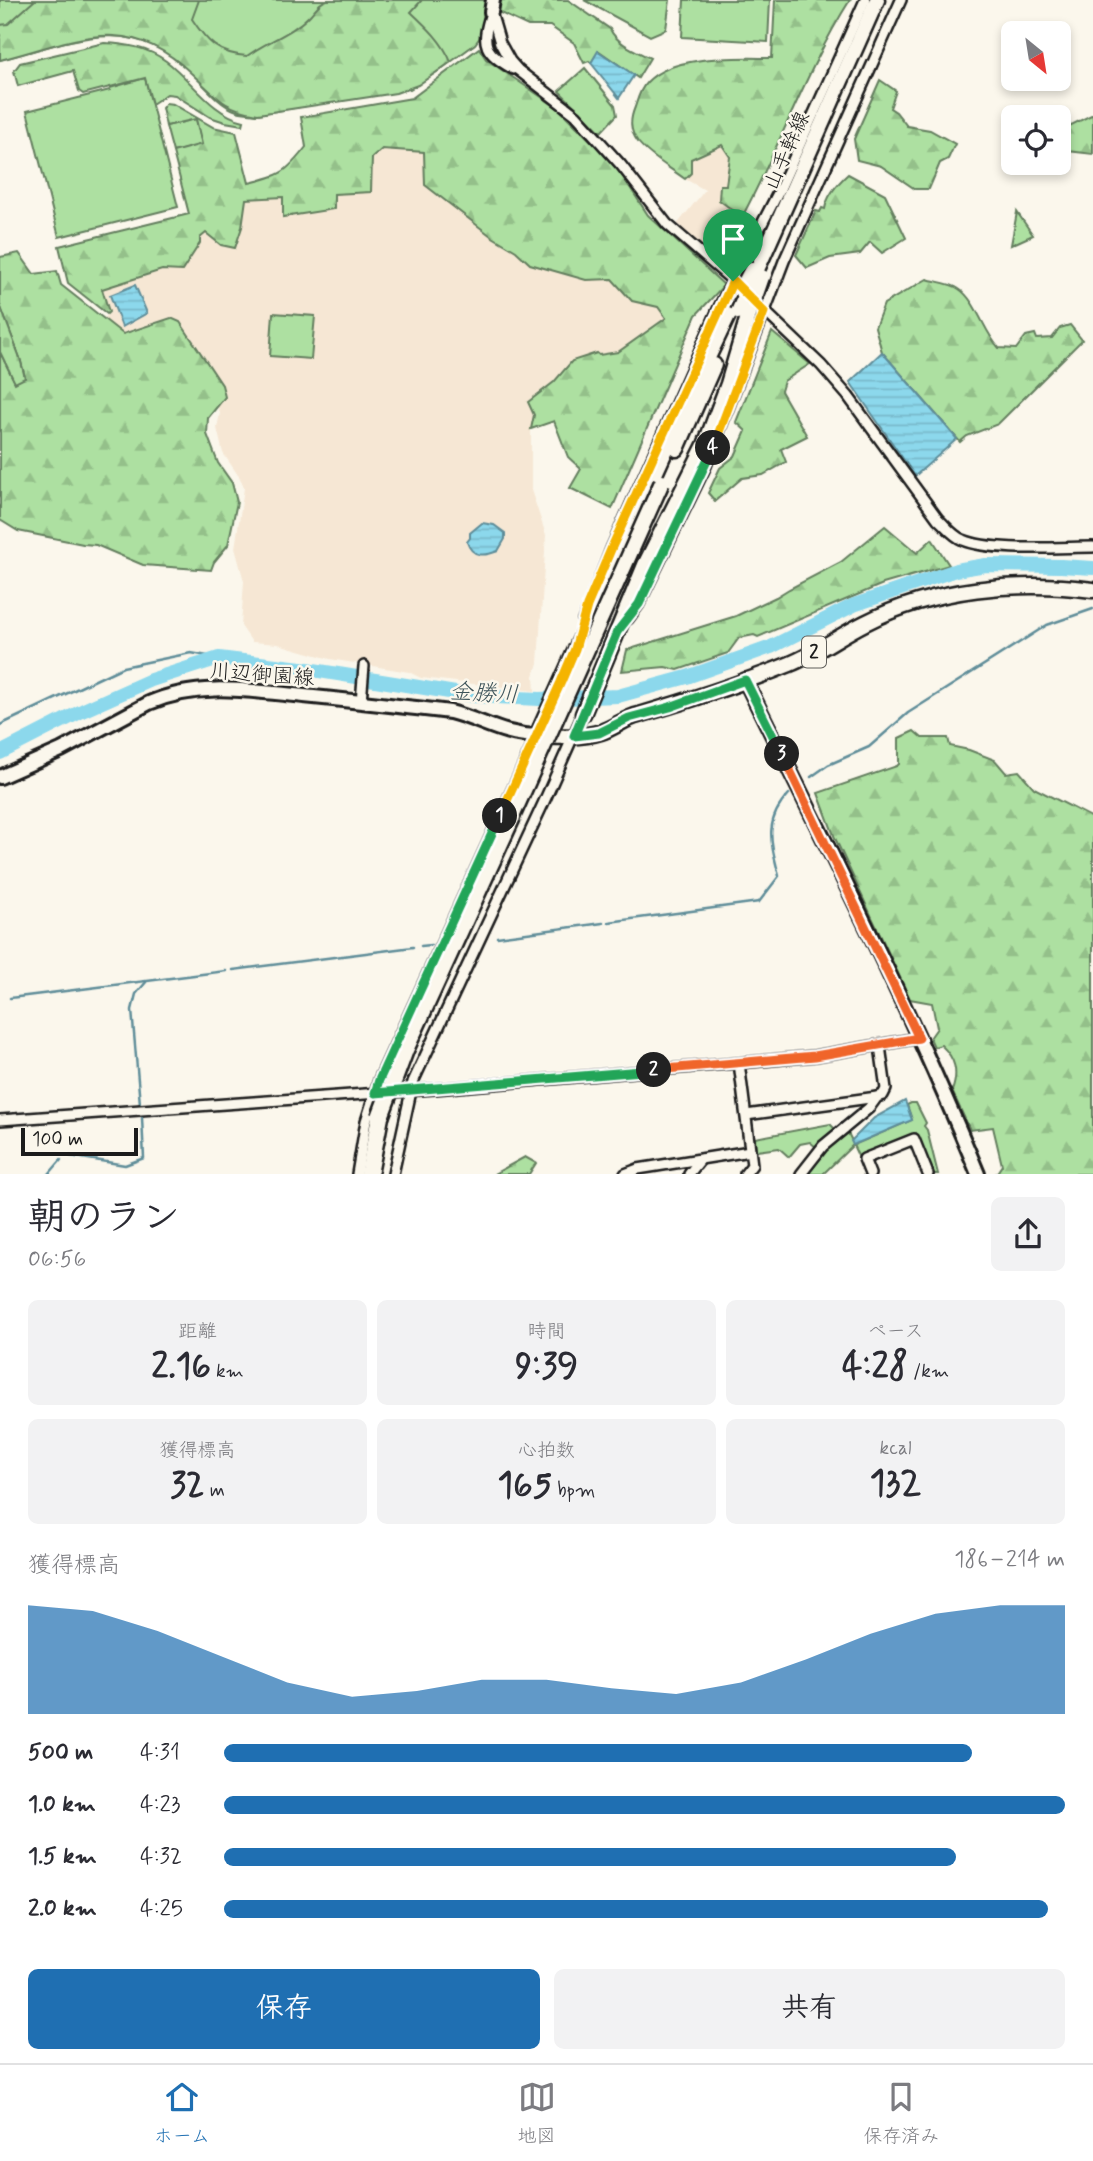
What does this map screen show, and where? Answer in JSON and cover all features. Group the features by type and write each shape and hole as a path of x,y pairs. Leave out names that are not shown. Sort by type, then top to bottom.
{"highway":[{"path":"369,1174 380,1117 405,1050 512,817"}],"main road":[{"name":"山手幹線","path":"512,817 877,0"},
{"path":"757,273 794,186"},
{"path":"583,713 645,565 712,428 728,384 739,313"},
{"path":"537,736 575,649 739,313"},
{"name":"2","path":"537,736 599,733 629,718 670,707 804,658 864,623 892,611 951,594 985,587 1025,586 1093,590"},
{"path":"745,680 818,825 919,1038 978,1174"},
{"name":"川辺御園線","path":"0,777 61,750 149,703 204,688 450,712 510,734 537,736"}],"street":[{"path":"575,649 587,606 609,555 733,281 779,191 865,0"},
{"path":"617,632 639,604 706,466 784,261 901,0"},
{"path":"492,6 500,43 518,71"},
{"path":"492,6 484,37 498,60 518,71 576,115 621,165 667,224 733,281 821,365 848,396 938,519 952,533 963,540 1003,547 1093,547"},
{"path":"361,702 363,666"},
{"path":"393,1174 411,1090 434,1033 583,713"},
{"path":"357,1174 366,1121 379,1080 537,736"},
{"path":"0,1120 739,1063 815,1056 919,1038"},
{"path":"746,1115 883,1095 886,1089 880,1046"},
{"path":"739,1063 752,1165 745,1174"},
{"path":"801,1174 823,1146 869,1108 877,1097"},
{"path":"870,1174 864,1159 914,1139 928,1174"},
{"path":"625,1174 638,1169 750,1150"},
{"path":"689,1174 701,1159"}],"shaded area":[{"path":"722,145 730,156 726,186 719,200 742,217 725,246 711,260 675,227 705,190 685,179 691,173 691,159"},
{"path":"382,149 424,152 491,236 516,251 530,264 586,280 612,279 632,301 658,307 666,319 618,353 599,355 566,367 554,382 529,402 534,415 531,429 531,490 546,535 535,691 421,678 409,672 330,659 278,644 252,642 241,626 244,581 235,548 244,488 223,453 217,428 220,413 217,405 225,397 171,318 124,335 103,319 109,312 102,289 162,270 182,271 200,238 206,233 222,245 242,227 245,199 283,196 283,217 333,194 371,192 372,158"}],"green space":[{"path":"0,0 489,0 481,36 475,44 410,89 258,114 230,108 166,52 143,41 120,37 74,40 0,60"},
{"path":"35,0 199,0 192,19 203,34 214,45 228,53 247,56 295,27 319,4 327,0 422,0 411,12 439,41 451,62 418,85 396,93 258,114 228,105 167,54 145,42 122,37 77,39 0,60 0,25 8,24"},
{"path":"497,0 568,0 610,29 622,43 650,58 638,78 599,51 591,63 584,63 574,43 550,26 528,26 496,11"},
{"path":"584,0 670,0 666,29 650,36"},
{"path":"684,0 770,0 768,42 682,37"},
{"path":"775,0 850,0 820,53 742,217 719,200 720,185 726,185 730,157 722,145 691,159 691,173 685,179 638,142 631,120 645,85 658,73 673,66 706,60 772,58"},
{"path":"104,43 136,47 159,56 212,104 244,121 243,125 210,117 175,95 167,94 152,104 145,78 83,94 79,91 73,71 18,86 14,71 20,63"},
{"path":"479,48 486,59 559,109 616,166 648,215 724,285 696,315 612,509 570,488 581,469 568,457 554,421 531,429 534,415 528,402 554,382 572,361 597,353 618,352 666,318 658,307 632,301 612,279 586,280 530,264 425,185 424,152 382,149 372,158 371,192 334,194 334,209 283,217 283,197 246,199 242,227 235,248 221,245 206,233 200,238 200,243 182,271 162,270 102,289 109,312 107,314 68,283 59,246 189,214 173,152 202,144 196,119 166,126 162,108 166,103 173,104 213,127 236,132 249,183 282,172 306,147 301,117 412,98"},
{"path":"585,68 615,105 617,115 601,132 559,91"},
{"path":"145,78 178,207 59,237 27,111 110,90"},
{"path":"880,80 896,91 890,108 907,126 930,130 955,144 948,159 940,163 929,189 915,189 881,166 857,160 854,139"},
{"path":"1093,114 1093,154 1071,151 1071,125"},
{"path":"196,119 202,145 173,152 166,126"},
{"path":"848,174 885,194 906,238 882,253 870,242 860,254 830,258 807,268 796,255 816,211 825,209 828,199"},
{"path":"1017,212 1033,235 1011,245"},
{"path":"19,253 34,274 57,271 61,285 123,334 171,318 180,322 222,385 225,397 208,418 207,434 218,463 232,483 237,502 228,545 211,570 143,565 96,545 18,531 0,520 0,352 15,382 25,377 0,305 0,257"},
{"path":"927,279 952,285 965,294 999,348 1016,349 1026,336 1035,334 1037,339 1052,338 1060,328 1070,325 1082,340 998,424 967,436 960,442 882,352 875,327 884,304"},
{"path":"0,305 25,378 15,383 0,352"},
{"path":"273,313 315,316 311,359 270,356"},
{"path":"772,332 810,364 784,381 781,391 807,436 781,449 786,462 763,475 742,478 715,501 708,493 720,468 735,456 746,431 736,422"},
{"path":"885,526 917,553 932,539 949,565 883,584 758,637 754,635 739,638 728,653 678,670 665,667 622,671 627,650 736,616 776,597 841,562"},
{"path":"914,731 922,738 948,738 950,746 995,760 1006,773 1019,771 1034,788 1093,818 1093,1174 996,1174 1002,1165 993,1127 970,1130 952,1091 955,1072 950,1055 941,1045 934,1047 930,1038 937,1028 932,1003 910,999 835,838 818,793 897,766 899,738"},
{"path":"916,1103 926,1123 924,1126 938,1174 932,1174 916,1133 858,1156 853,1145 823,1174 806,1174 826,1149 847,1131 854,1145 912,1120 907,1105"},
{"path":"830,1124 836,1130 817,1148 810,1142 800,1144 789,1157 779,1148 756,1151 755,1138"},
{"path":"525,1157 536,1163 529,1174 494,1174"}],"water":[{"path":"598,51 634,75 619,98 591,63"},
{"path":"135,285 147,313 122,327 110,295"},
{"path":"882,352 957,439 915,476 850,382"},
{"path":"482,523 494,525 505,533 505,539 498,551 480,554 469,547 467,542 470,533"},
{"path":"905,1101 912,1120 853,1145 851,1141 874,1118"}],"waterway":[{"name":"金勝川","path":"0,753 84,710 151,680 219,658 301,668 474,696 540,699 618,696 687,677 771,647 854,605 956,570 986,565 1093,568"},
{"path":"811,777 828,765 869,747 908,713 1047,625 1093,609"},
{"path":"0,725 123,667 191,653 219,658"},
{"path":"609,922 759,902 779,876 772,843 772,823 789,794"},
{"path":"497,937 603,923"},
{"path":"421,946 431,945"},
{"path":"233,970 413,947"},
{"path":"140,1104 132,1010 136,994 147,981 226,971"},
{"path":"10,998 146,981"},
{"path":"70,1156 125,1165 144,1158 142,1118"},
{"path":"49,1174 61,1160"}],"route":[{"path":"733,281 764,312 706,466 639,604 617,632 574,736 599,733 640,714 670,707 745,680 818,825 919,1038 815,1056 375,1093 561,682 575,649 587,606 701,347 733,281"}]}
